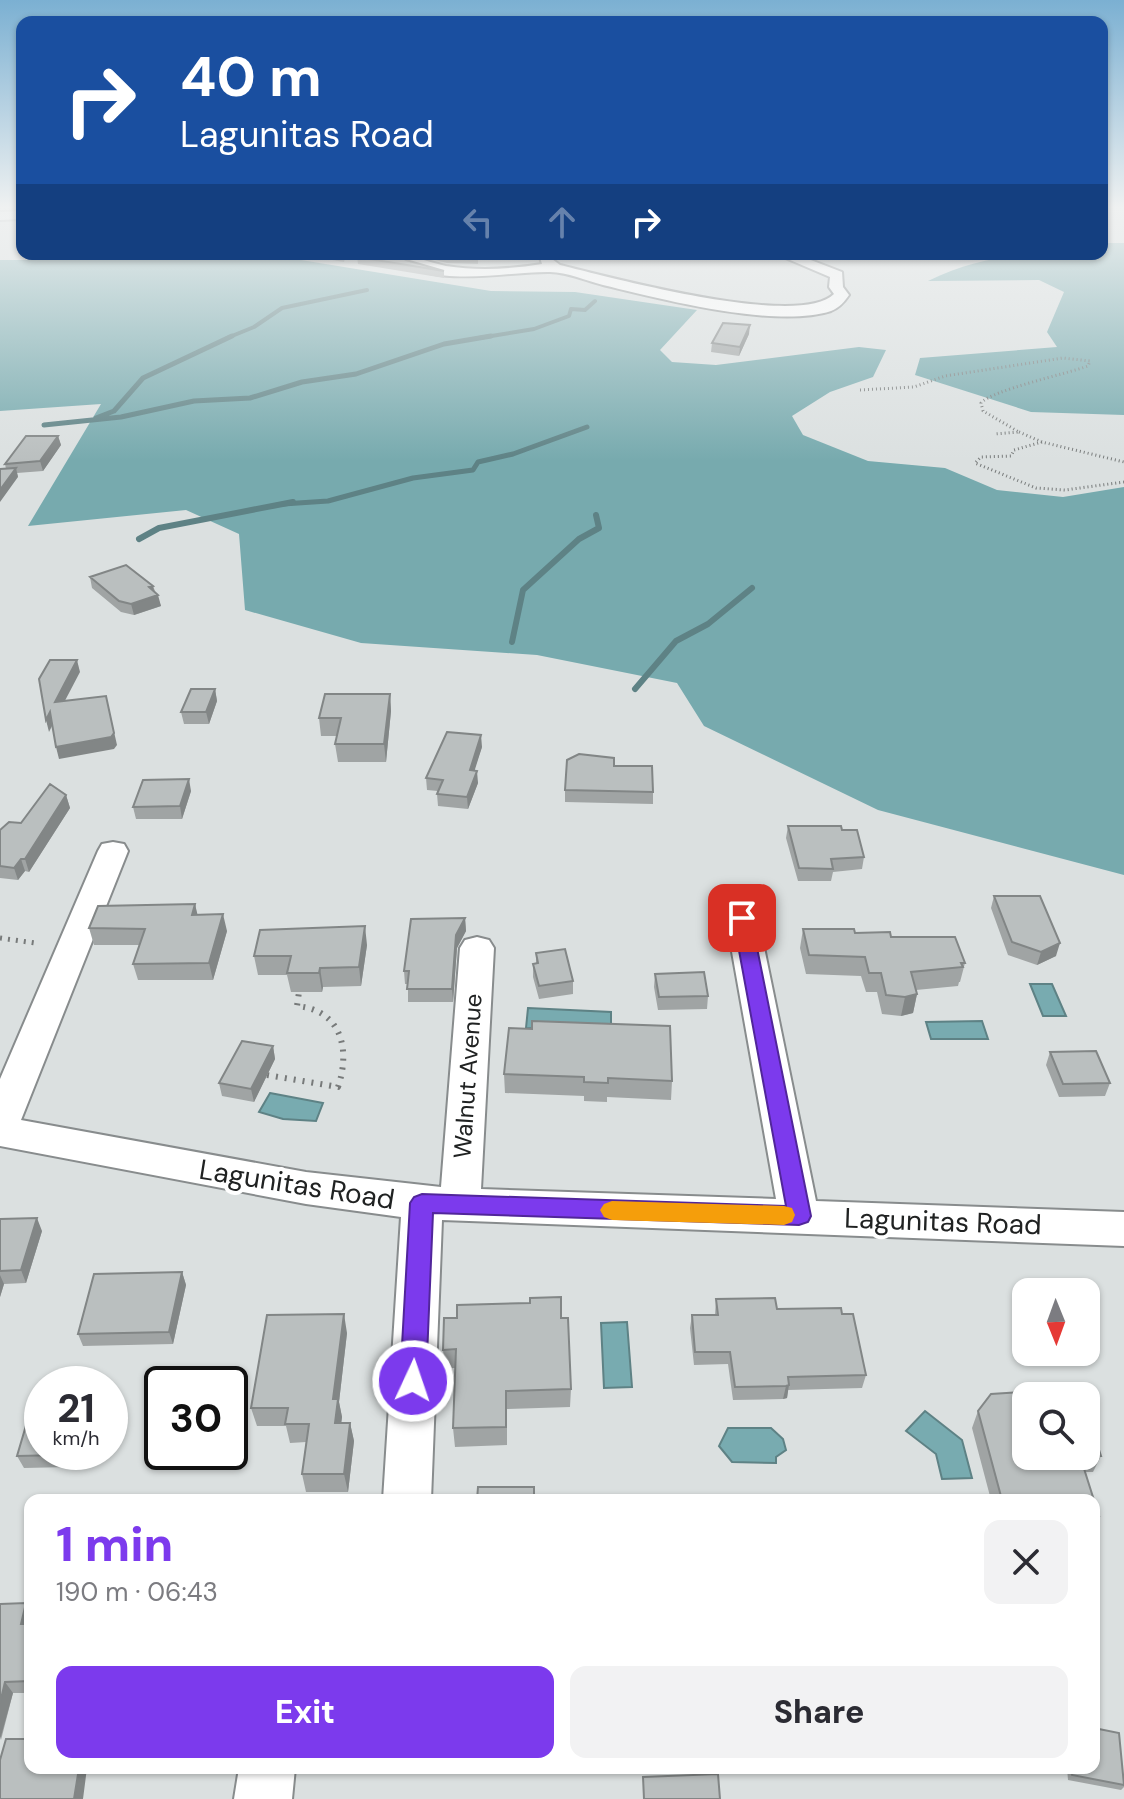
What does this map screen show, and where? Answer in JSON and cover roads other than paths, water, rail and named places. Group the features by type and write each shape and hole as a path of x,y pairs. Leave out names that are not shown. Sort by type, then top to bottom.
{"street":[{"path":"676,293 772,310 830,306 842,295 840,293"},
{"path":"0,1124 113,851"},
{"path":"742,918 799,1216"},
{"name":"Walnut Avenue","path":"408,1494 441,1204 477,948"},
{"name":"Lagunitas Road","path":"0,1131 306,1188 441,1204 1124,1229"},
{"path":"263,1799 266,1774"}],"waterway":[{"path":"227,338 254,327 282,308 353,293"},
{"path":"485,337 534,329 569,316 571,309 585,310 595,301"},
{"path":"96,418 114,411 143,378 232,336"},
{"path":"485,337 491,336"},
{"path":"44,425 121,417 194,401 250,398 302,382 356,374 444,344 485,337"},
{"path":"479,338 485,337"},
{"path":"283,504 328,501 413,478 473,470 478,462 513,454 587,427"},
{"path":"139,539 159,528 293,502"},
{"path":"512,642 523,590 579,539 599,528 596,515"},
{"path":"635,689 676,641 708,624 752,588"}]}
